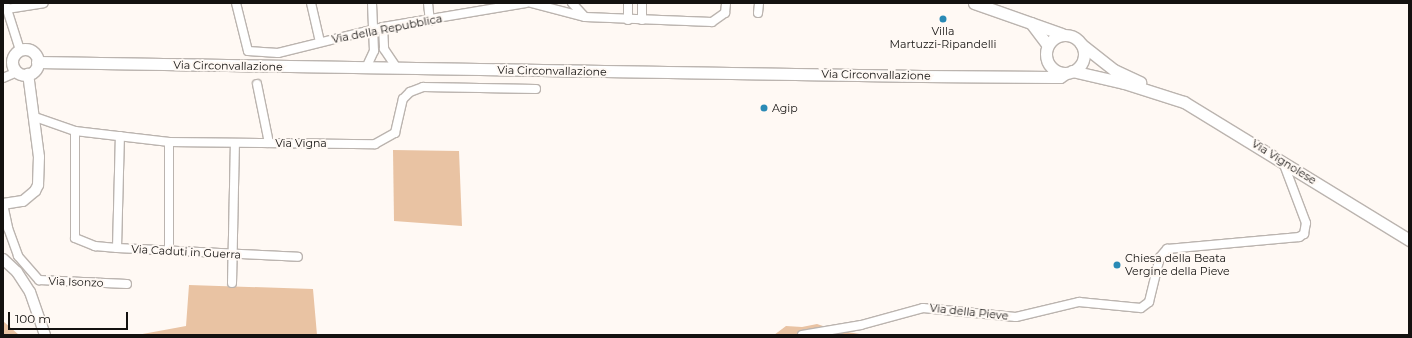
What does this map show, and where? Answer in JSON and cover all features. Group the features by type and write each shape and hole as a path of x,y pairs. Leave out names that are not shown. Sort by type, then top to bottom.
{"main road":[{"path":"974,3 1074,37 1114,70 1137,80 1154,92"},
{"path":"1031,23 1048,44"},
{"path":"1062,34 1048,44 1045,55 1049,65 1060,72 1069,72 1083,58 1081,44"},
{"path":"20,50 32,51 37,62 35,70 23,73 7,62 20,50"},
{"name":"Via Circonvallazione","path":"37,62 1060,77 1069,72 1154,92"},
{"path":"1036,76 1045,72 1049,65"},
{"name":"Via Vignolese","path":"1154,92 1184,102 1204,112 1409,240"}],"street":[{"path":"20,50 6,6 44,3"},
{"name":"Via della Repubblica","path":"236,3 248,51 278,53 320,41 383,27 430,21 502,5 526,3"},
{"path":"311,3 320,41"},
{"path":"366,68 374,51 372,3"},
{"path":"428,3 430,21"},
{"path":"531,3 585,17 628,20 712,22 726,12 726,3"},
{"path":"572,3 585,17"},
{"path":"628,3 628,20"},
{"path":"642,3 642,20"},
{"path":"758,13 759,3"},
{"path":"383,27 384,49 397,68"},
{"path":"3,78 23,73 35,116 39,157 38,185 35,191 23,201 3,204"},
{"path":"256,84 269,143"},
{"name":"Via Vigna","path":"35,116 74,131 169,142 235,144 375,144 395,133 403,99 410,92 423,87 536,89"},
{"name":"Via Caduti in Guerra","path":"74,131 76,238 95,246 118,248 298,257"},
{"path":"118,248 120,136"},
{"path":"169,142 169,251"},
{"path":"232,283 235,144"},
{"name":"Via della Pieve","path":"802,335 865,324 923,308 1016,317 1079,302 1141,308 1149,302 1160,258 1167,249 1299,237 1304,234 1306,223 1283,161"},
{"name":"Via Isonzo","path":"3,204 8,228 18,256 39,280 127,284"},
{"path":"3,259 17,272 30,292 45,335"}],"shaded area":[{"path":"393,150 459,151 462,226 394,221"},
{"path":"189,285 313,289 317,335 137,335 186,326"},
{"path":"3,321 19,335 3,335"},
{"path":"817,324 835,330 866,335 774,335 786,326 802,327"}],"place":[{"name":"Villa Martuzzi-Ripandelli","path":"943,19"},
{"name":"Agip","path":"764,108"},
{"name":"Chiesa della Beata Vergine della Pieve","path":"1117,265"}]}
